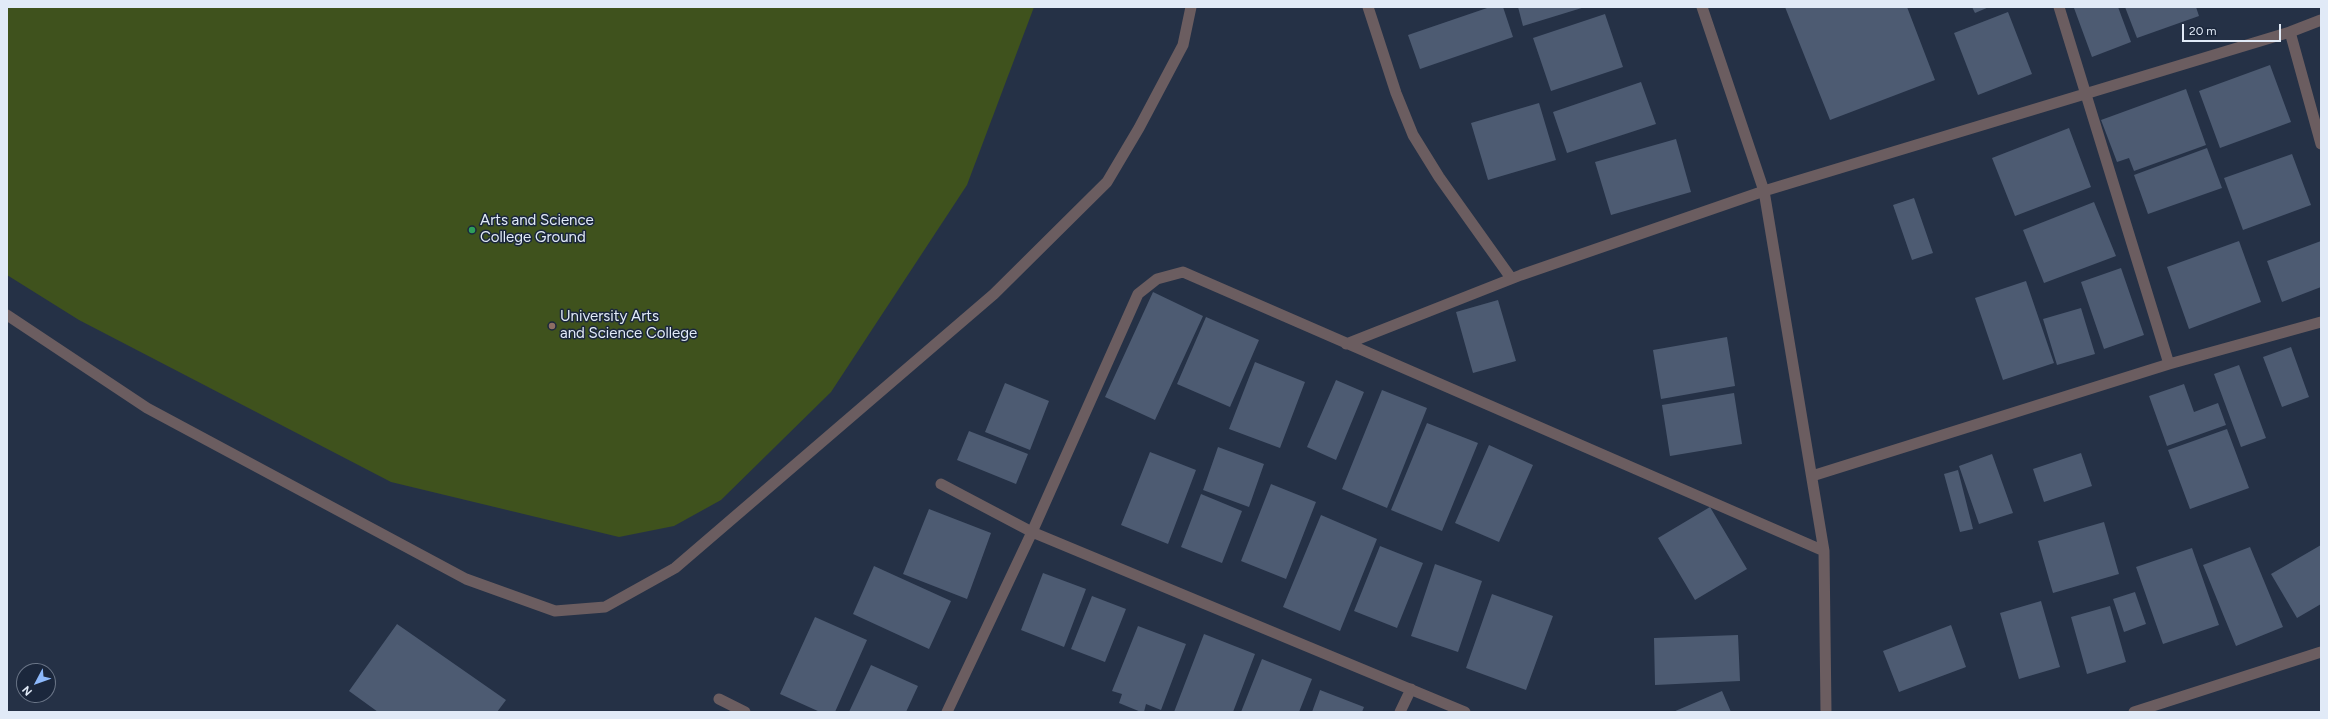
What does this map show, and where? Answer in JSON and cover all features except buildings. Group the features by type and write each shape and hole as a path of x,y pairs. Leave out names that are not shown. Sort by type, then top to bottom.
{"street":[{"path":"7,315 146,408 466,579 555,611 605,606 675,568 994,294 1107,182 1139,128 1183,45 1191,7"},
{"path":"1368,7 1396,93 1413,135 1439,178 1512,278"},
{"path":"1702,7 1764,191 1824,551 1826,712"},
{"path":"2059,7 2169,364"},
{"path":"1346,344 1512,278 1764,191 2290,32 2321,20"},
{"path":"2290,32 2321,144"},
{"path":"947,712 1032,532 1138,294 1157,279 1183,272 1824,551"},
{"path":"1812,476 2169,364 2321,322"},
{"path":"942,484 1032,532 1465,712"},
{"path":"2134,712 2321,652"},
{"path":"1400,712 1411,689"},
{"path":"719,699 745,712"},
{"path":"2169,712 2170,700"}],"green space":[{"name":"Arts and Science College Ground","path":"7,7 1034,7 967,185 831,392 721,500 674,526 619,537 391,482 79,320 7,275"}],"place":[{"name":"Arts and Science College Ground","path":"472,230"},
{"name":"University Arts and Science College","path":"552,326"}]}
